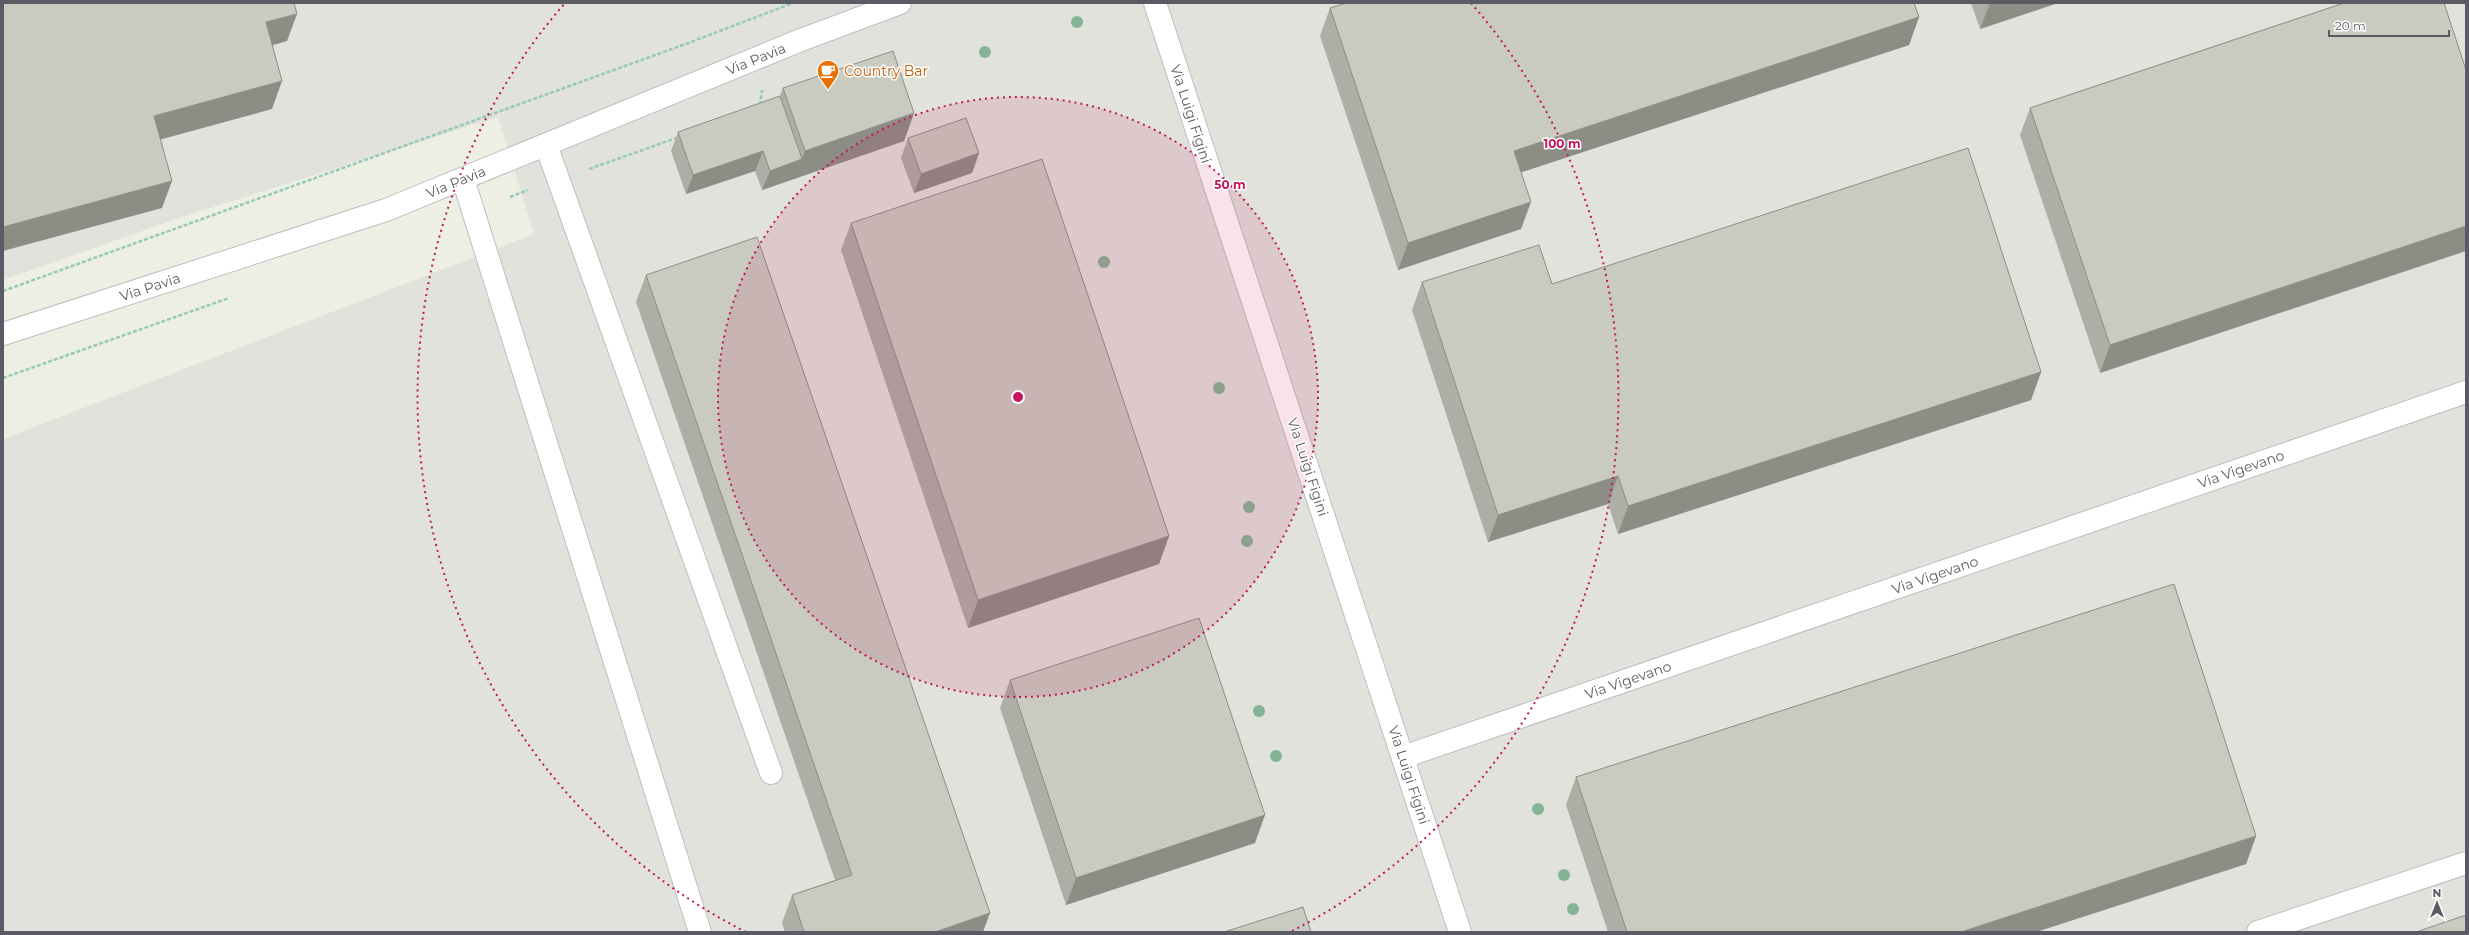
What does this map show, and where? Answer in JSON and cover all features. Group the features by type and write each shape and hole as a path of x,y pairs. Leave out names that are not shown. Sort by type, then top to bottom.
{"street":[{"name":"Via Pavia","path":"3,334 386,210 801,40 900,3"},
{"name":"Via Luigi Figini","path":"1155,3 1460,932"},
{"path":"546,145 771,773"},
{"path":"463,179 700,932"},
{"name":"Via Vigevano","path":"1403,757 2466,392"},
{"path":"2258,932 2466,863"}],"path":[{"path":"3,291 676,48 793,3"}],"shaded area":[{"path":"3,3 2466,3 2466,932 3,932 3,439 534,234 498,117 179,218 3,280"}],"building":[{"path":"3,3 294,3 297,14 266,22 282,81 154,116 172,181 3,227"},
{"path":"1346,3 1914,3 1919,17 1514,151 1531,202 1408,243 1330,8"},
{"path":"2344,3 2444,3 2466,70 2466,226 2110,345 2030,108"},
{"path":"893,51 914,113 805,151 783,88"},
{"path":"780,96 802,159 770,171 763,151 693,175 678,132"},
{"path":"966,118 979,153 921,174 908,138"},
{"path":"1968,148 2041,372 1628,506 1618,476 1498,515 1422,282 1539,245 1552,284"},
{"path":"1042,159 1169,536 978,600 851,223"},
{"path":"757,237 990,913 935,932 804,932 792,895 852,875 646,275"},
{"path":"2174,584 2256,836 1961,932 1627,932 1576,777"},
{"path":"1199,618 1265,815 1076,878 1010,680"},
{"path":"1303,907 1311,932 1224,932"},
{"path":"2466,915 2466,932 2419,931"}],"place":[{"name":"Country Bar","path":"828,90"}]}
